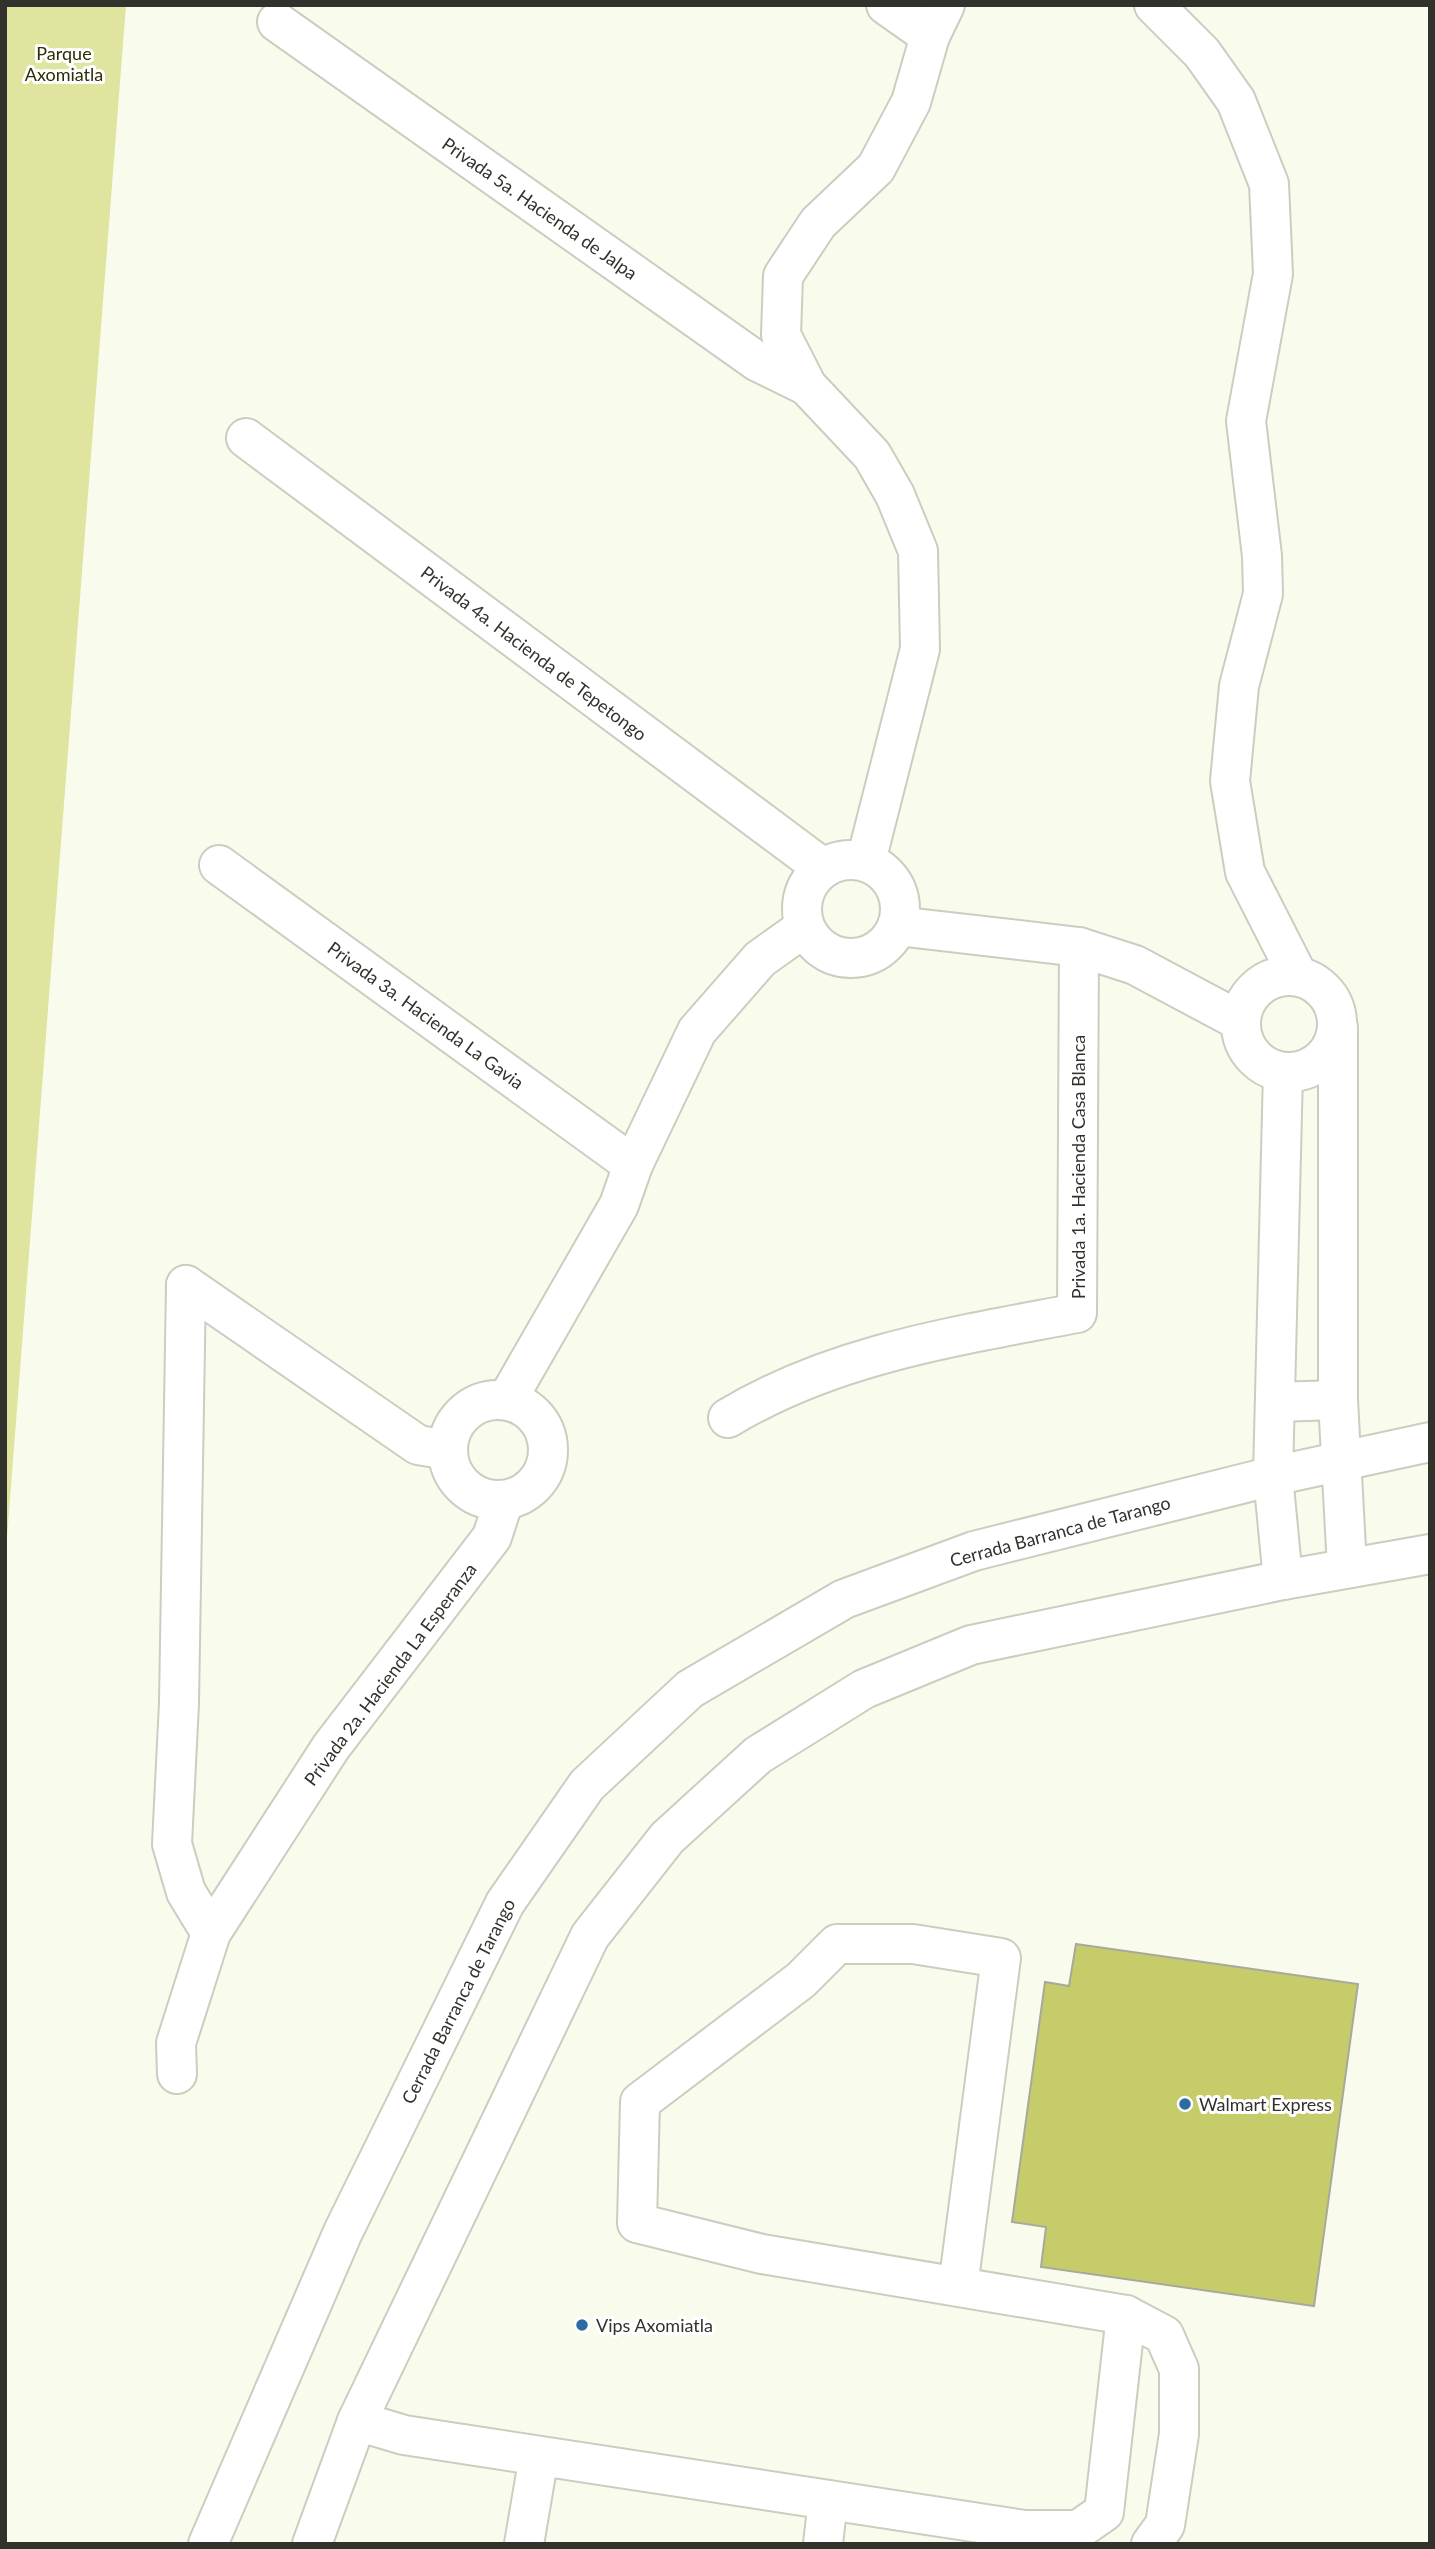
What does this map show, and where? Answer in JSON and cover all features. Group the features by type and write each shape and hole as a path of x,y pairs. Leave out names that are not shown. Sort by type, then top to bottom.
{"street":[{"path":"866,861 920,649 918,551 895,495 872,455 807,386 781,335 783,276 818,223 876,168 911,102 937,21 886,5"},
{"path":"1154,5 1202,53 1236,102 1269,184 1273,274 1246,421 1262,556 1263,594 1239,686 1230,781 1245,872 1298,976"},
{"name":"Privada 5a. Hacienda de Jalpa","path":"277,22 758,362 807,386"},
{"name":"Privada 4a. Hacienda de Tepetongo","path":"246,438 823,868"},
{"path":"849,859 866,861 889,877 898,891 900,909 897,926 890,940 876,951 851,957 828,952 814,941 805,927 803,895 811,880 823,868 849,859"},
{"name":"Privada 3a. Hacienda La Gavia","path":"219,866 633,1165"},
{"path":"897,926 1079,947 1135,965 1240,1021"},
{"path":"507,1400 619,1205 633,1165 697,1031 760,959 805,927"},
{"name":"Privada 1a. Hacienda Casa Blanca","path":"728,1418 763,1396 841,1365 911,1345 1077,1313 1079,947"},
{"path":"1338,1027 1330,1052 1318,1063 1302,1071 1283,1072 1262,1064 1249,1052 1242,1037 1240,1021 1244,1004 1254,990 1281,976 1298,976 1316,984 1328,995 1336,1011 1338,1027 1339,1461 1347,1568"},
{"path":"1283,1072 1273,1476 1283,1580"},
{"path":"211,1933 186,1892 172,1844 179,1689 186,1285 418,1445 448,1450"},
{"path":"490,1399 507,1400 529,1410 537,1419 544,1428 549,1452 542,1475 527,1492 504,1500 483,1498 464,1488 452,1470 448,1450 451,1432 460,1417 474,1406 490,1399"},
{"path":"1275,1402 1338,1399"},
{"name":"Cerrada Barranca de Tarango","path":"208,2544 343,2232 505,1903 587,1784 690,1689 845,1598 974,1551 1273,1476 1430,1442"},
{"name":"Privada 2a. Hacienda La Esperanza","path":"177,2074 176,2043 211,1933 331,1747 492,1537 504,1500"},
{"path":"312,2544 357,2421 590,1936 667,1838 758,1755 864,1689 971,1645 1283,1580 1430,1554"},
{"path":"958,2287 1000,1958 913,1944 837,1944 801,1980 640,2102 636,2223 762,2254 958,2287 1126,2315 1164,2335 1179,2369 1179,2434 1165,2525 1151,2544"},
{"path":"357,2421 404,2435 1025,2530 1078,2530 1104,2512 1126,2315"},
{"path":"524,2544 539,2456"},
{"path":"823,2544 828,2500"}],"green space":[{"name":"Parque Axomiatla","path":"5,5 126,5 5,1563"}],"building":[{"name":"Walmart Express","path":"1076,1944 1358,1984 1314,2306 1041,2267 1046,2227 1012,2222 1045,1982 1069,1986"}],"place":[{"name":"Walmart Express","path":"1185,2104"},
{"name":"Vips Axomiatla","path":"582,2325"}]}
